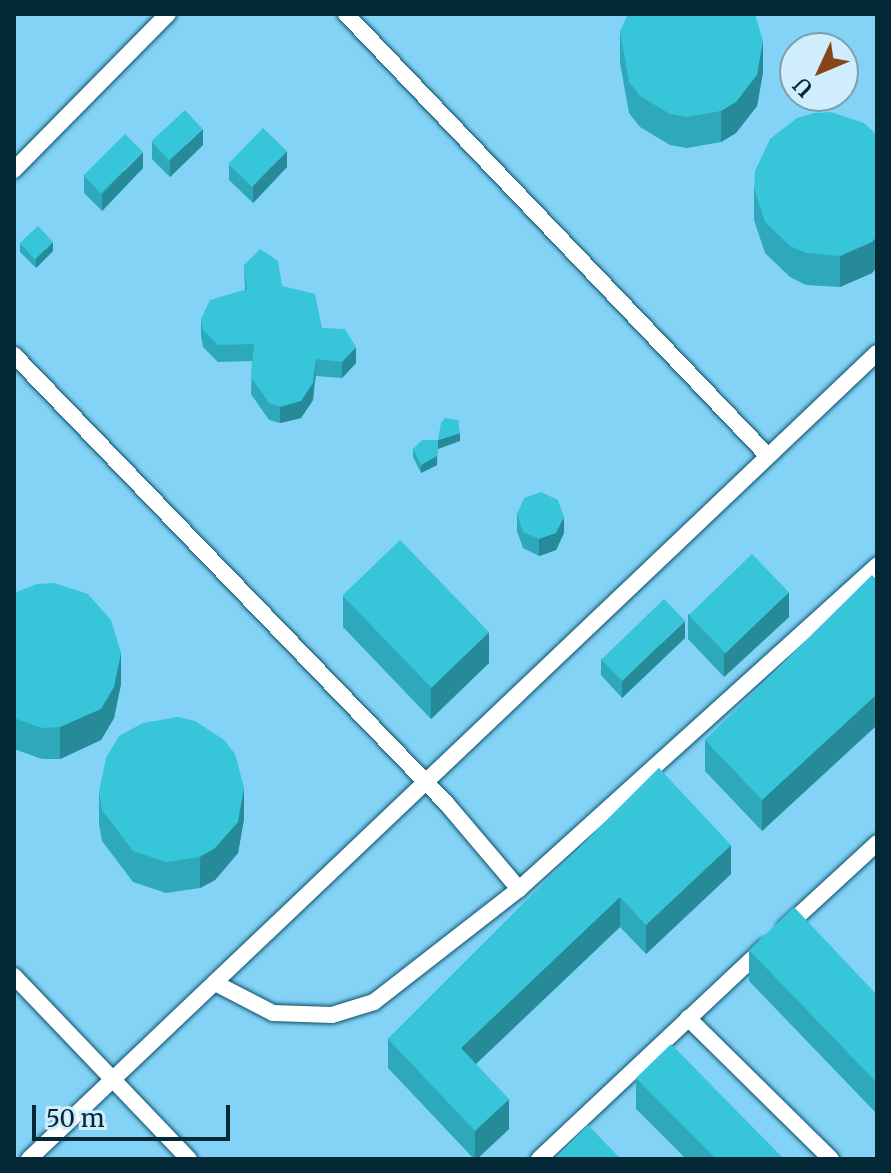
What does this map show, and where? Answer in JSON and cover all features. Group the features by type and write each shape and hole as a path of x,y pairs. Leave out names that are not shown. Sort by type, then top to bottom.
{"lane":[{"path":"14,170 168,14"},
{"path":"346,14 768,456"},
{"path":"29,1159 877,353"},
{"path":"14,355 425,783 519,889"},
{"path":"215,983 273,1013 332,1015 374,1002 442,955 519,889 877,565"},
{"path":"539,1159 877,843"},
{"path":"14,976 189,1159"},
{"path":"688,1018 831,1159"}],"building":[{"path":"628,14 755,14 763,41 757,75 736,102 721,111 687,117 670,114 640,96 629,82 620,31"},
{"path":"185,110 203,129 169,160 151,141"},
{"path":"831,112 864,123 877,135 877,236 872,242 840,256 806,253 790,246 765,222 754,188 755,171 770,139 797,118"},
{"path":"263,128 287,151 252,187 228,164"},
{"path":"125,134 143,152 101,193 83,176"},
{"path":"38,226 53,242 35,259 20,243"},
{"path":"260,249 278,261 282,286 315,294 322,328 345,329 356,347 342,362 316,359 313,383 301,401 280,407 269,403 251,377 254,344 218,345 203,330 201,319 210,300 247,289 244,265"},
{"path":"445,418 458,420 460,433 438,440 441,423"},
{"path":"422,440 438,440 437,456 421,465 413,449"},
{"path":"541,492 558,500 564,517 556,533 539,539 523,532 517,514 524,498"},
{"path":"400,540 489,632 431,688 342,596"},
{"path":"752,554 789,592 726,653 689,615"},
{"path":"872,575 877,580 877,694 762,800 705,740"},
{"path":"54,583 88,594 111,620 121,653 114,687 101,709 60,727 42,728 14,718 14,593 37,584"},
{"path":"664,599 685,621 622,681 601,659"},
{"path":"178,717 195,721 224,740 235,754 244,788 238,822 215,848 200,857 166,862 133,851 102,810 99,792 106,758 119,736 143,723"},
{"path":"659,768 731,845 646,925 620,897 461,1048 509,1099 475,1131 388,1039"},
{"path":"794,907 877,995 877,1083 749,950"},
{"path":"671,1044 784,1159 716,1159 636,1078"},
{"path":"588,1125 621,1159 554,1159"}]}
